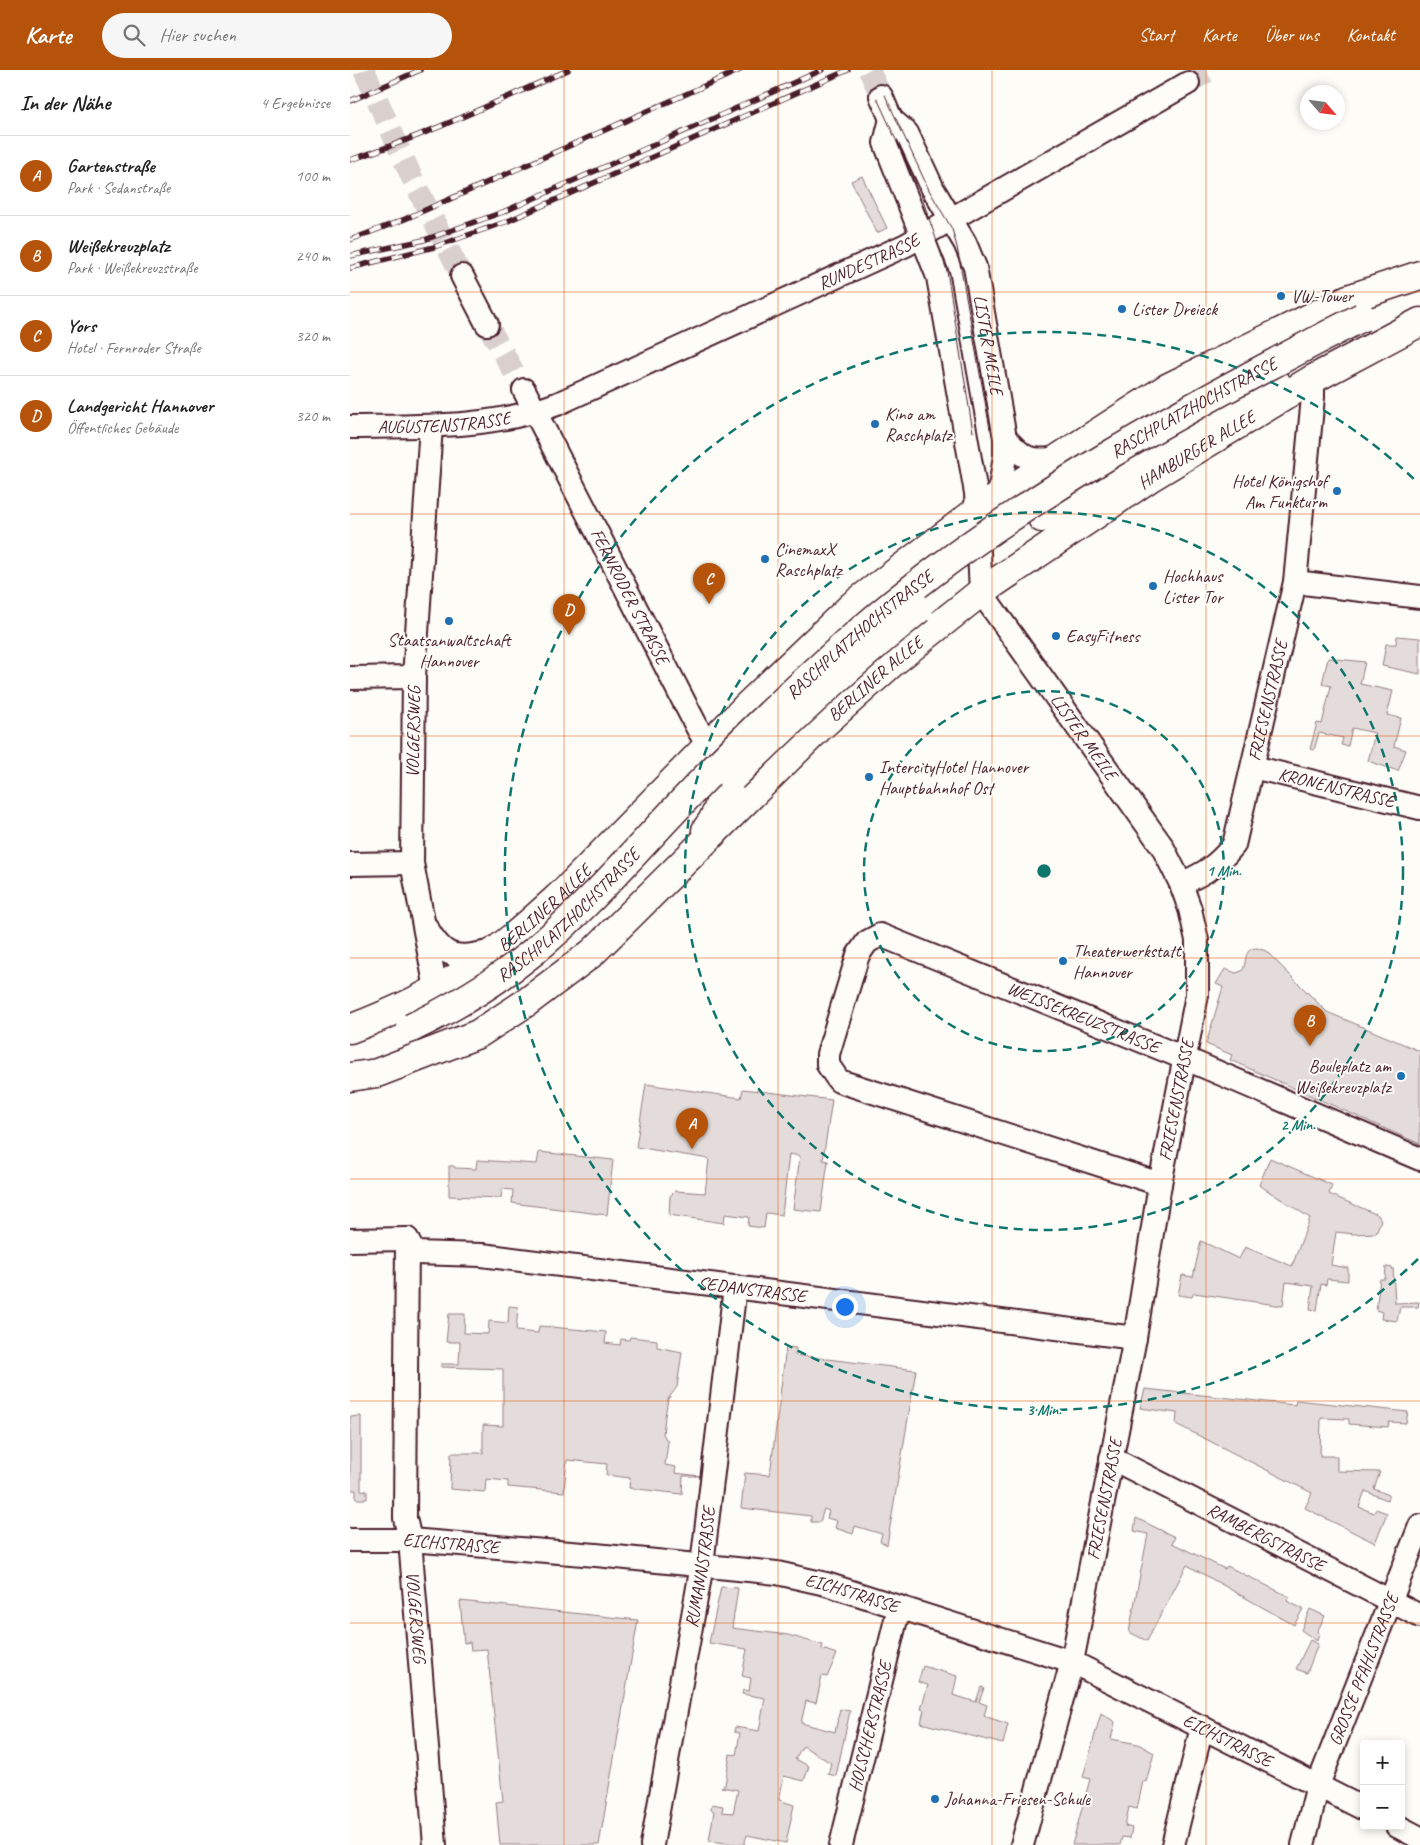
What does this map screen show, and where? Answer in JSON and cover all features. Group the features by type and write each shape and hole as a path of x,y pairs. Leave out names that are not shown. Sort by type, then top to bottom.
{"main road":[{"path":"989,503 1167,388 1348,298 1420,276"},
{"name":"RASCHPLATZHOCHSTRASSE","path":"350,1041 415,1036 455,1027 489,1006 547,964 616,899 699,810 800,711 874,645 961,576 1042,518 1136,458 1367,326 1420,283"},
{"path":"1367,326 1420,316"},
{"name":"HAMBURGER ALLEE","path":"981,592 1151,477 1313,378 1420,322"},
{"name":"BERLINER ALLEE","path":"350,1029 380,1018 436,989 467,971 495,951 565,891 708,746 853,605 989,503"},
{"name":"BERLINER ALLEE","path":"350,1077 377,1073 478,1034 527,1002 592,953 669,879 820,727 892,663 981,592"},
{"name":"BERLINER ALLEE","path":"669,879 716,817 722,799 719,776 708,746"},
{"name":"RASCHPLATZHOCHSTRASSE","path":"350,1066 415,1036"}],"street":[{"name":"RUNDESTRASSE","path":"535,412 879,258 951,220 1188,83"},
{"name":"LISTER MEILE","path":"881,96 891,119 907,133 933,189 976,267 1005,438 1006,456 989,503 981,592 1162,846 1181,884"},
{"name":"LISTER MEILE","path":"891,119 885,143 892,165 923,235 938,277 989,503"},
{"path":"462,276 488,324"},
{"name":"FRIESENSTRASSE","path":"1022,1845 1072,1662 1135,1338 1160,1184 1197,995 1197,940 1190,909 1181,884 1207,872 1221,861 1234,844 1295,582 1314,397 1313,378"},
{"name":"FERNRODER STRASSE","path":"524,390 708,746 756,790"},
{"name":"AUGUSTENSTRASSE","path":"350,427 431,426 508,419 535,412"},
{"name":"VOLGERSWEG","path":"431,426 414,677 412,863 436,989"},
{"path":"1005,438 1018,452 1035,461 1056,459"},
{"path":"1295,582 1420,597"},
{"path":"350,678 414,677"},
{"name":"KRONENSTRASSE","path":"1253,767 1420,808"},
{"path":"350,864 412,863"},
{"name":"VOLGERSWEG","path":"422,918 436,943 448,952 469,956 495,951"},
{"name":"WEISSEKREUZSTRASSE","path":"1160,1184 838,1081 828,1065 828,1054 858,955 867,942 880,935 1184,1058 1420,1159"},
{"path":"350,1240 407,1239"},
{"name":"VOLGERSWEG","path":"407,1239 405,1518 410,1540 435,1845"},
{"name":"SEDANSTRASSE","path":"407,1239 414,1253 482,1255 1135,1338"},
{"name":"RUMANNSTRASSE","path":"652,1845 702,1565 735,1287"},
{"name":"RAMBERGSTRASSE","path":"1111,1458 1420,1616"},
{"name":"GROSSE PFAHLSTRASSE","path":"1303,1845 1318,1785 1420,1526"},
{"name":"EICHSTRASSE","path":"350,1540 410,1540 702,1565 776,1573 826,1584 1072,1662 1360,1807"},
{"name":"HOLSCHERSTRASSE","path":"841,1845 899,1607"},
{"path":"1173,1845 1202,1727"},
{"path":"1405,1830 1420,1838"}],"shaded area":[{"path":"862,176 887,228 877,233 851,181"},
{"path":"1397,636 1420,638 1420,674 1382,666 1386,644 1396,644"},
{"path":"1328,658 1365,662 1360,684 1393,691 1387,715 1401,718 1394,746 1406,750 1398,771 1368,761 1375,733 1352,728 1348,746 1341,745 1343,738 1319,733 1314,750 1310,749 1317,723 1322,724 1331,686 1322,684"},
{"path":"1257,948 1266,951 1327,1012 1420,1051 1420,1144 1230,1060 1232,1055 1206,1044 1223,987 1216,984 1225,969 1236,973 1242,971 1247,953"},
{"path":"646,1084 741,1098 743,1089 832,1100 823,1160 828,1161 821,1212 793,1209 800,1156 789,1154 782,1215 766,1213 764,1228 748,1226 749,1217 725,1214 724,1223 669,1215 670,1196 675,1191 705,1193 709,1159 636,1147"},
{"path":"539,1152 613,1160 607,1215 512,1203 513,1190 502,1189 501,1198 449,1196 449,1166 476,1169 477,1160 537,1164"},
{"path":"1270,1158 1332,1185 1329,1194 1378,1215 1381,1220 1376,1233 1354,1234 1336,1232 1331,1265 1348,1268 1348,1281 1327,1279 1326,1285 1321,1284 1317,1310 1310,1309 1313,1286 1286,1282 1283,1306 1194,1293 1192,1297 1178,1295 1182,1275 1193,1277 1201,1241 1239,1259 1245,1247 1292,1266 1310,1218 1259,1185"},
{"path":"1386,1267 1393,1268 1395,1303 1419,1302 1418,1307 1400,1307 1397,1321 1381,1319 1382,1312 1376,1310 1380,1279 1385,1279"},
{"path":"509,1306 518,1307 516,1331 538,1333 539,1326 606,1332 605,1343 620,1345 621,1339 629,1340 630,1337 657,1340 657,1347 682,1352 677,1387 668,1399 665,1416 663,1434 668,1442 665,1465 676,1467 675,1473 700,1476 683,1476 682,1494 629,1488 630,1478 606,1475 607,1464 567,1460 564,1492 508,1487 508,1481 486,1479 485,1492 450,1489 451,1453 483,1453 483,1425 503,1426 503,1369 441,1367 441,1364 459,1364 460,1342 446,1342 449,1314 465,1314 464,1333 488,1334 489,1321 508,1323"},
{"path":"786,1347 796,1348 795,1355 916,1370 887,1545 880,1541 882,1534 855,1526 853,1534 835,1528 837,1521 827,1518 829,1511 824,1509 820,1522 811,1522 811,1516 741,1508 745,1473 770,1475"},
{"path":"1145,1389 1295,1405 1296,1400 1408,1412 1406,1423 1389,1422 1388,1427 1349,1424 1349,1419 1321,1418 1320,1456 1337,1456 1337,1471 1380,1472 1374,1489 1389,1495 1387,1500 1365,1491 1359,1507 1374,1513 1376,1509 1387,1513 1375,1543 1305,1508 1312,1493 1176,1424 1177,1413 1140,1408"},
{"path":"361,1416 361,1490 367,1491 367,1499 356,1499 356,1490 350,1490 350,1417"},
{"path":"1136,1518 1175,1537 1172,1543 1225,1569 1227,1566 1290,1597 1287,1601 1303,1609 1294,1625 1187,1565 1147,1641 1129,1632 1148,1534 1134,1531"},
{"path":"721,1587 738,1588 732,1628 788,1635 823,1645 822,1649 837,1654 827,1677 822,1676 816,1703 806,1701 801,1723 835,1732 840,1709 850,1711 836,1776 828,1774 831,1763 803,1746 795,1759 809,1766 804,1781 784,1776 779,1800 794,1805 786,1843 747,1835 744,1845 709,1841 714,1811 711,1810 712,1804 723,1806 722,1812 733,1813 738,1790 721,1787 725,1785 730,1754 736,1755 740,1733 734,1732 735,1727 759,1731 765,1698 742,1694 743,1690 749,1691 751,1678 742,1676 747,1649 709,1643"},
{"path":"460,1601 638,1620 599,1845 500,1845 496,1802 503,1801 487,1649 471,1650 470,1642 464,1643"},
{"path":"1310,1609 1325,1616 1317,1632 1319,1633 1317,1641 1301,1630"},
{"path":"1310,1640 1318,1644 1307,1673 1296,1669"},
{"path":"923,1666 957,1676 953,1695 976,1702 981,1687 984,1688 979,1702 987,1705 984,1716 1008,1724 1003,1744 921,1723 924,1710 921,1709 928,1685 918,1682"},
{"path":"1101,1713 1115,1722 1111,1739 1138,1744 1154,1753 1146,1782 1143,1781 1137,1809 1129,1807 1125,1826 1132,1828 1130,1838 1122,1837 1120,1845 1072,1845 1090,1779 1083,1777"}],"tunnel":[{"path":"364,70 413,180 462,276"},
{"path":"869,70 881,96"},
{"path":"1188,83 1210,70"},
{"path":"487,324 524,390"}],"tram line":[{"path":"885,95 929,190 952,229 957,247 990,429"},
{"path":"877,98 921,195 947,271 973,432"}],"railway":[{"path":"350,101 420,70"},
{"path":"350,160 433,129 568,70"},
{"path":"350,240 405,219 740,70"},
{"path":"350,256 424,240 503,212 822,70"},
{"path":"350,268 434,247 508,221 848,70"}],"place":[{"name":"VW-Tower","path":"1281,296"},
{"name":"Lister Dreieck","path":"1122,309"},
{"name":"Kino am Raschplatz","path":"875,424"},
{"name":"Hotel Königshof Am Funkturm","path":"1337,491"},
{"name":"CinemaxX Raschplatz","path":"765,559"},
{"name":"Hochhaus Lister Tor","path":"1153,586"},
{"name":"Yors","path":"709,604"},
{"name":"Staatsanwaltschaft Hannover","path":"449,621"},
{"name":"Landgericht Hannover","path":"569,635"},
{"name":"EasyFitness","path":"1056,636"},
{"name":"IntercityHotel Hannover Hauptbahnhof Ost","path":"869,777"},
{"name":"Theaterwerkstatt Hannover","path":"1063,961"},
{"name":"Weißekreuzplatz","path":"1310,1046"},
{"name":"Bouleplatz am Weißekreuzplatz","path":"1401,1076"},
{"name":"Gartenstraße","path":"692,1149"},
{"name":"Johanna-Friesen-Schule","path":"935,1799"}]}
